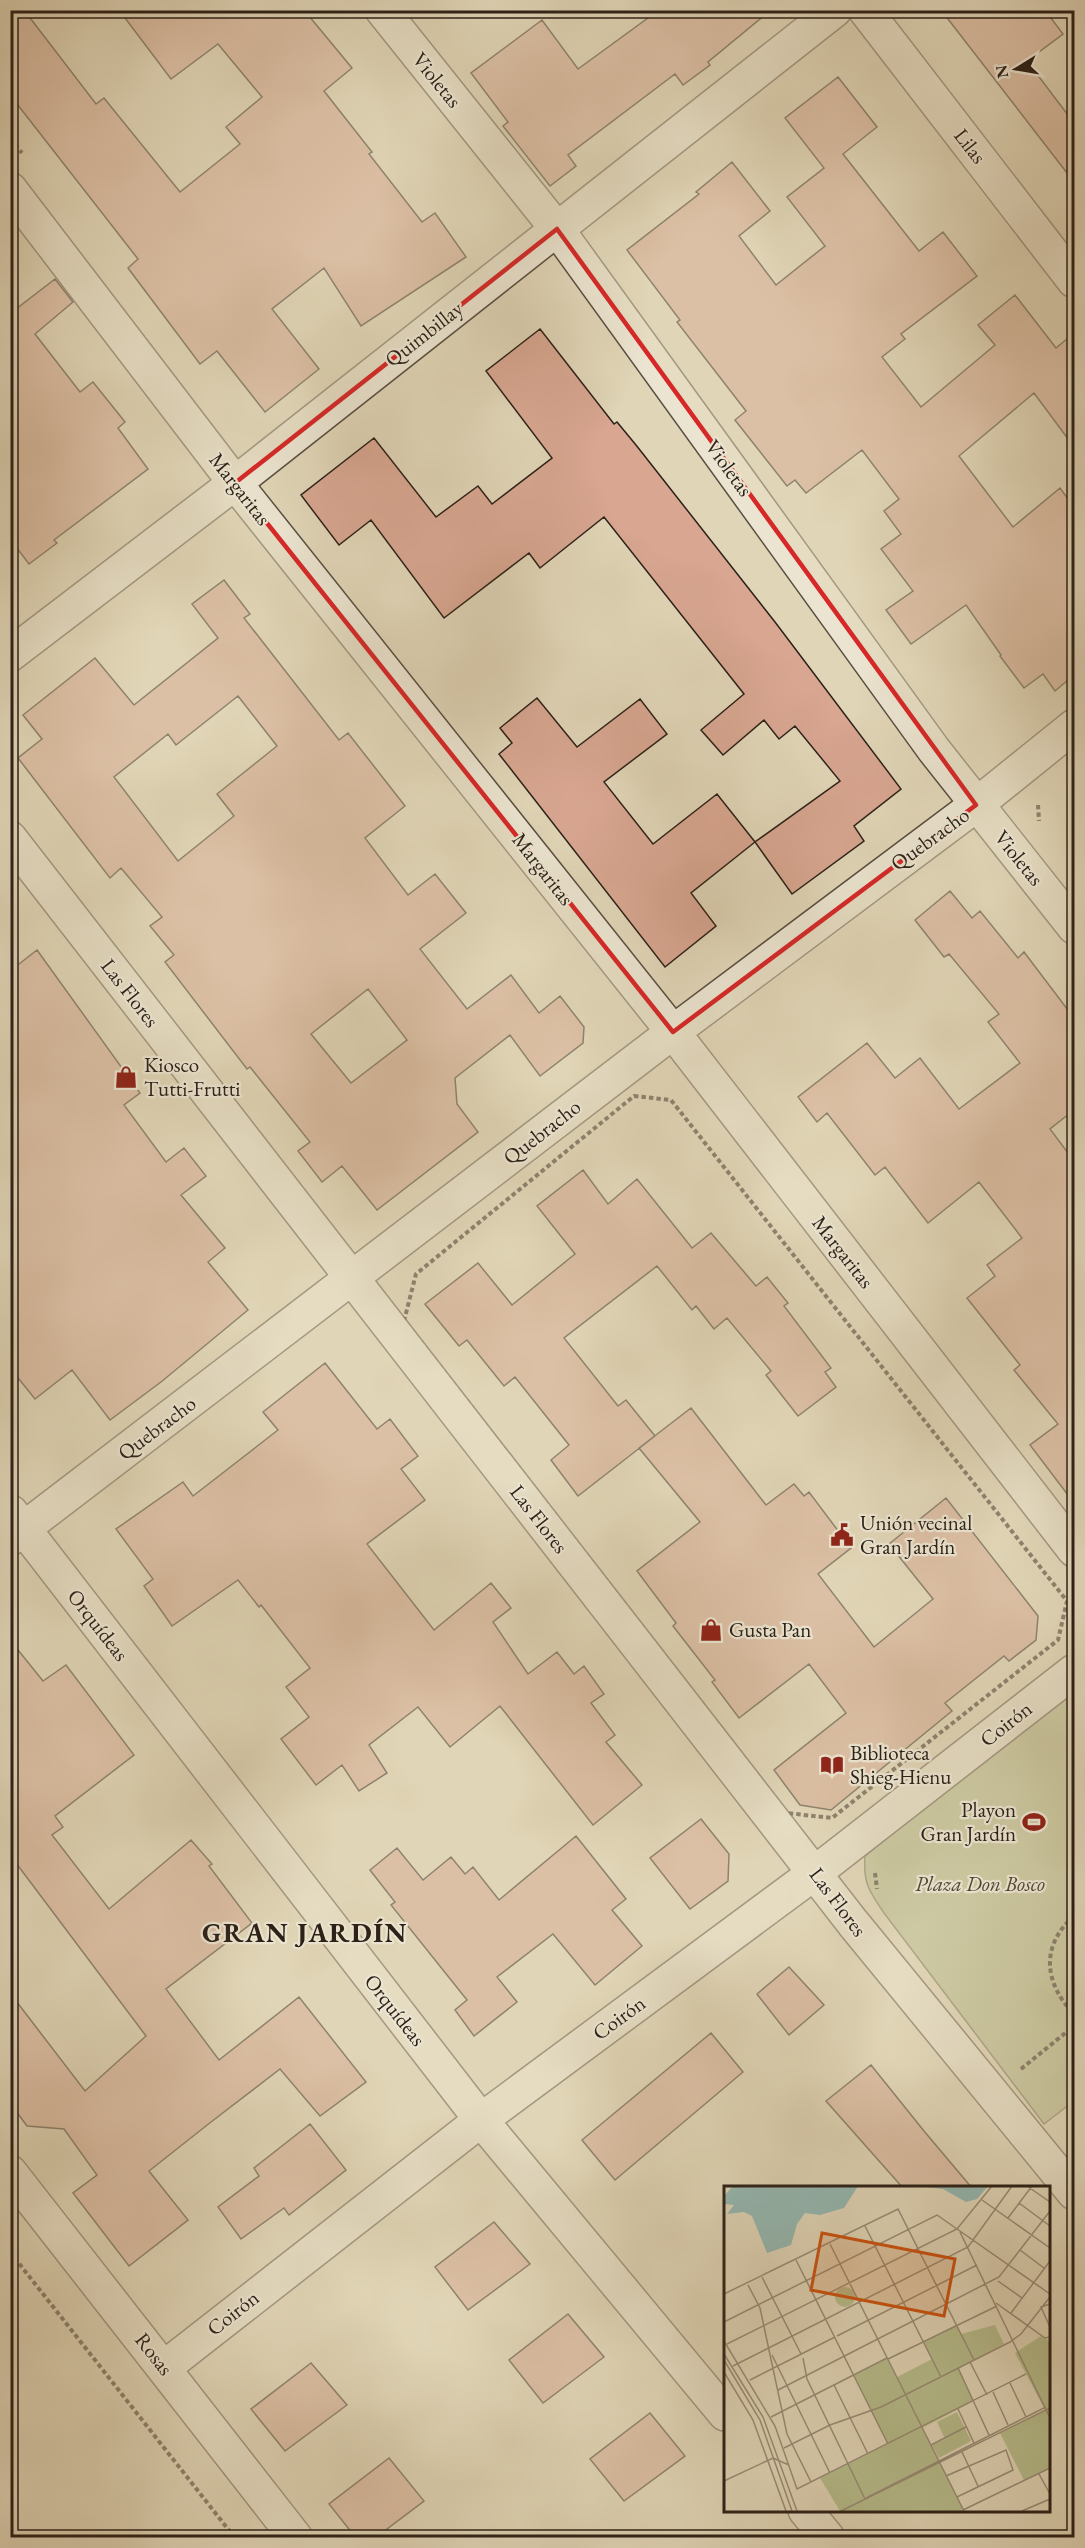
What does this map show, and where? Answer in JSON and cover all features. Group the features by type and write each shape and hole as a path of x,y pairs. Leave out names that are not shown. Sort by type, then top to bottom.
{"street":[{"name":"Violetas","path":"382,10 557,229 927,740 1074,927"},
{"name":"Quimbillay","path":"10,655 235,483 835,10"},
{"name":"Lilas","path":"865,10 1074,281"},
{"name":"Margaritas","path":"10,189 235,483 673,1032 1074,1550"},
{"name":"Quebracho","path":"15,1526 352,1279 673,1032 976,805 1074,726"},
{"name":"Las Flores","path":"10,838 854,1923 1074,2193"},
{"name":"Orquídeas","path":"15,1526 481,2120 724,2413"},
{"name":"Coirón","path":"165,2367 481,2120 816,1872 1074,1671"},
{"name":"Rosas","path":"10,2172 165,2367 296,2538"},
{"path":"806,2512 828,2538"}],"path":[{"path":"10,139 25,158"},
{"path":"1037,798 1039,830"},
{"path":"634,1096 671,1100 1067,1601 1058,1640 832,1818 786,1814 404,1320 416,1274 634,1096"},
{"path":"874,1869 876,1887 880,1893"},
{"path":"1074,1916 1065,1925 1057,1939 1049,1961 1053,1986 1059,1998 1074,2014"},
{"path":"1018,2072 1074,2026"},
{"path":"10,2252 235,2538"},
{"path":"1060,2538 1074,2527"}],"highlighted area":[{"path":"557,229 976,805 673,1032 235,483"}],"green space":[{"name":"Plaza Don Bosco","path":"1074,1686 1074,2101 1044,2124 884,1913 866,1880 865,1856"}],"building":[{"path":"10,10 24,10 96,104 104,98 180,192 240,144 226,127 262,97 218,44 171,79 119,10 304,10 352,68 324,91 372,152 369,154 422,222 435,213 466,257 361,326 324,268 272,309 319,369 265,412 217,351 200,364 128,268 138,259 10,95"},
{"path":"659,10 771,10 708,62 710,65 683,85 675,74 568,155 576,166 550,186 503,126 508,122 471,73 542,20 578,69"},
{"path":"941,10 1045,10 1063,34 1027,61 1074,123 1074,182"},
{"path":"838,77 877,127 843,154 919,251 943,232 977,276 901,334 905,339 882,357 921,407 995,345 978,325 1015,295 1056,348 1074,333 1074,447 1034,393 959,456 1013,527 1060,488 1074,507 1074,675 1055,691 1043,674 1024,688 966,605 911,644 886,610 913,591 881,549 901,534 884,511 899,499 862,450 806,493 795,480 787,486 735,420 746,411 677,322 680,320 627,250 699,194 696,192 732,162 770,211 739,236 776,285 825,246 787,197 824,168 785,118"},
{"path":"55,279 73,302 35,334 80,392 93,382 125,422 118,428 148,469 54,540 57,543 29,564 10,539 10,302 16,309"},
{"path":"540,329 614,424 617,422 636,445 775,622 901,789 854,826 864,841 792,894 755,842 840,781 795,726 779,739 764,720 723,755 701,730 744,694 604,517 540,568 529,553 444,618 371,520 339,545 301,495 374,438 436,517 478,486 492,504 552,458 486,371"},
{"path":"224,580 250,614 244,618 339,740 348,733 405,806 365,838 408,895 435,874 466,913 420,949 467,1009 511,975 539,1013 560,996 584,1027 583,1043 540,1076 510,1035 455,1078 457,1104 478,1132 377,1210 342,1166 322,1182 298,1151 310,1142 250,1067 247,1069 165,962 174,955 150,926 162,917 121,868 110,878 18,758 42,739 23,715 95,658 134,705 218,638 192,604","holes":["238,696 277,746 217,794 234,816 178,861 114,777 168,734 176,745","368,989 407,1040 351,1083 311,1034"]},
{"path":"537,698 577,747 640,699 667,734 604,782 653,844 717,794 755,842 691,893 716,926 665,967 499,754 512,743 500,728"},
{"path":"950,891 972,918 980,911 1018,958 1024,952 1074,1018 1074,1110 1050,1129 1074,1161 1074,1503 1030,1445 1058,1424 1014,1370 1020,1365 967,1298 995,1276 987,1265 1022,1238 979,1182 928,1223 885,1167 875,1175 827,1113 817,1122 798,1097 867,1043 895,1078 920,1058 959,1109 1020,1063 988,1022 999,1014 949,954 944,957 915,920"},
{"path":"37,950 140,1093 124,1105 166,1162 184,1148 206,1176 181,1195 225,1248 208,1262 248,1310 161,1382 110,1420 72,1370 35,1399 10,1368 10,971"},
{"path":"583,1170 608,1204 637,1179 692,1248 711,1233 756,1286 767,1277 788,1303 784,1306 831,1368 825,1372 836,1387 798,1416 766,1375 771,1371 727,1318 714,1329 696,1306 692,1310 657,1266 564,1338 618,1406 626,1400 655,1436 578,1496 551,1460 569,1445 515,1377 504,1386 467,1340 459,1346 425,1304 478,1263 512,1305 575,1254 537,1206"},
{"path":"325,1363 377,1429 390,1419 418,1456 401,1469 425,1500 367,1544 434,1630 491,1583 511,1608 493,1622 528,1674 557,1652 574,1674 584,1666 604,1694 591,1703 615,1735 606,1742 642,1785 593,1825 500,1706 450,1747 418,1707 369,1745 387,1773 359,1791 342,1765 316,1785 281,1739 309,1717 286,1687 310,1668 261,1605 259,1607 238,1580 172,1626 144,1586 153,1579 116,1529 183,1482 193,1496 278,1430 263,1412"},
{"path":"691,1408 766,1505 794,1484 804,1496 809,1492 851,1548 818,1574 874,1647 933,1599 889,1544 946,1498 1038,1616 1036,1640 1009,1661 1004,1656 945,1703 952,1711 831,1810 800,1805 774,1770 846,1713 809,1664 739,1718 712,1682 715,1680 673,1626 676,1623 637,1571 700,1522 639,1448"},
{"path":"10,1640 43,1681 66,1665 134,1755 55,1816 63,1827 52,1835 109,1909 191,1840 212,1864 209,1866 252,1923 166,1989 219,2060 299,1997 366,2082 320,2116 280,2069 211,2122 149,2171 188,2220 129,2266 73,2193 97,2175 64,2129 27,2126 10,2103 10,1993 85,2091 146,2036 10,1855"},
{"path":"701,1819 729,1854 728,1881 690,1909 650,1858"},
{"path":"576,1836 626,1899 612,1910 642,1946 595,1985 553,1934 497,1977 517,2002 474,2036 455,2010 467,2000 391,1905 395,1902 370,1870 397,1848 423,1880 451,1857 465,1874 473,1867 499,1900"},
{"path":"789,1967 824,2005 789,2035 757,1994"},
{"path":"711,2033 743,2072 615,2180 582,2140"},
{"path":"871,2065 970,2186 901,2186 826,2101"},
{"path":"310,2124 346,2170 289,2215 284,2208 241,2239 218,2207 259,2176 254,2168"},
{"path":"494,2222 530,2264 468,2310 435,2267"},
{"path":"568,2314 604,2357 543,2403 509,2360"},
{"path":"311,2363 347,2405 285,2451 251,2409"},
{"path":"650,2413 685,2456 624,2501 590,2459"},
{"path":"389,2458 424,2501 375,2538 356,2538 329,2504"}],"place":[{"name":"Kiosco Tutti-Frutti","path":"126,1077"},
{"name":"Unión vecinal Gran Jardín","path":"842,1535"},
{"name":"Gusta Pan","path":"711,1630"},
{"name":"Biblioteca Shieg-Hienu","path":"832,1765"},
{"name":"Playon Gran Jardín","path":"1034,1822"}],"district":[{"name":"GRAN JARDÍN","path":"305,1933"}]}
